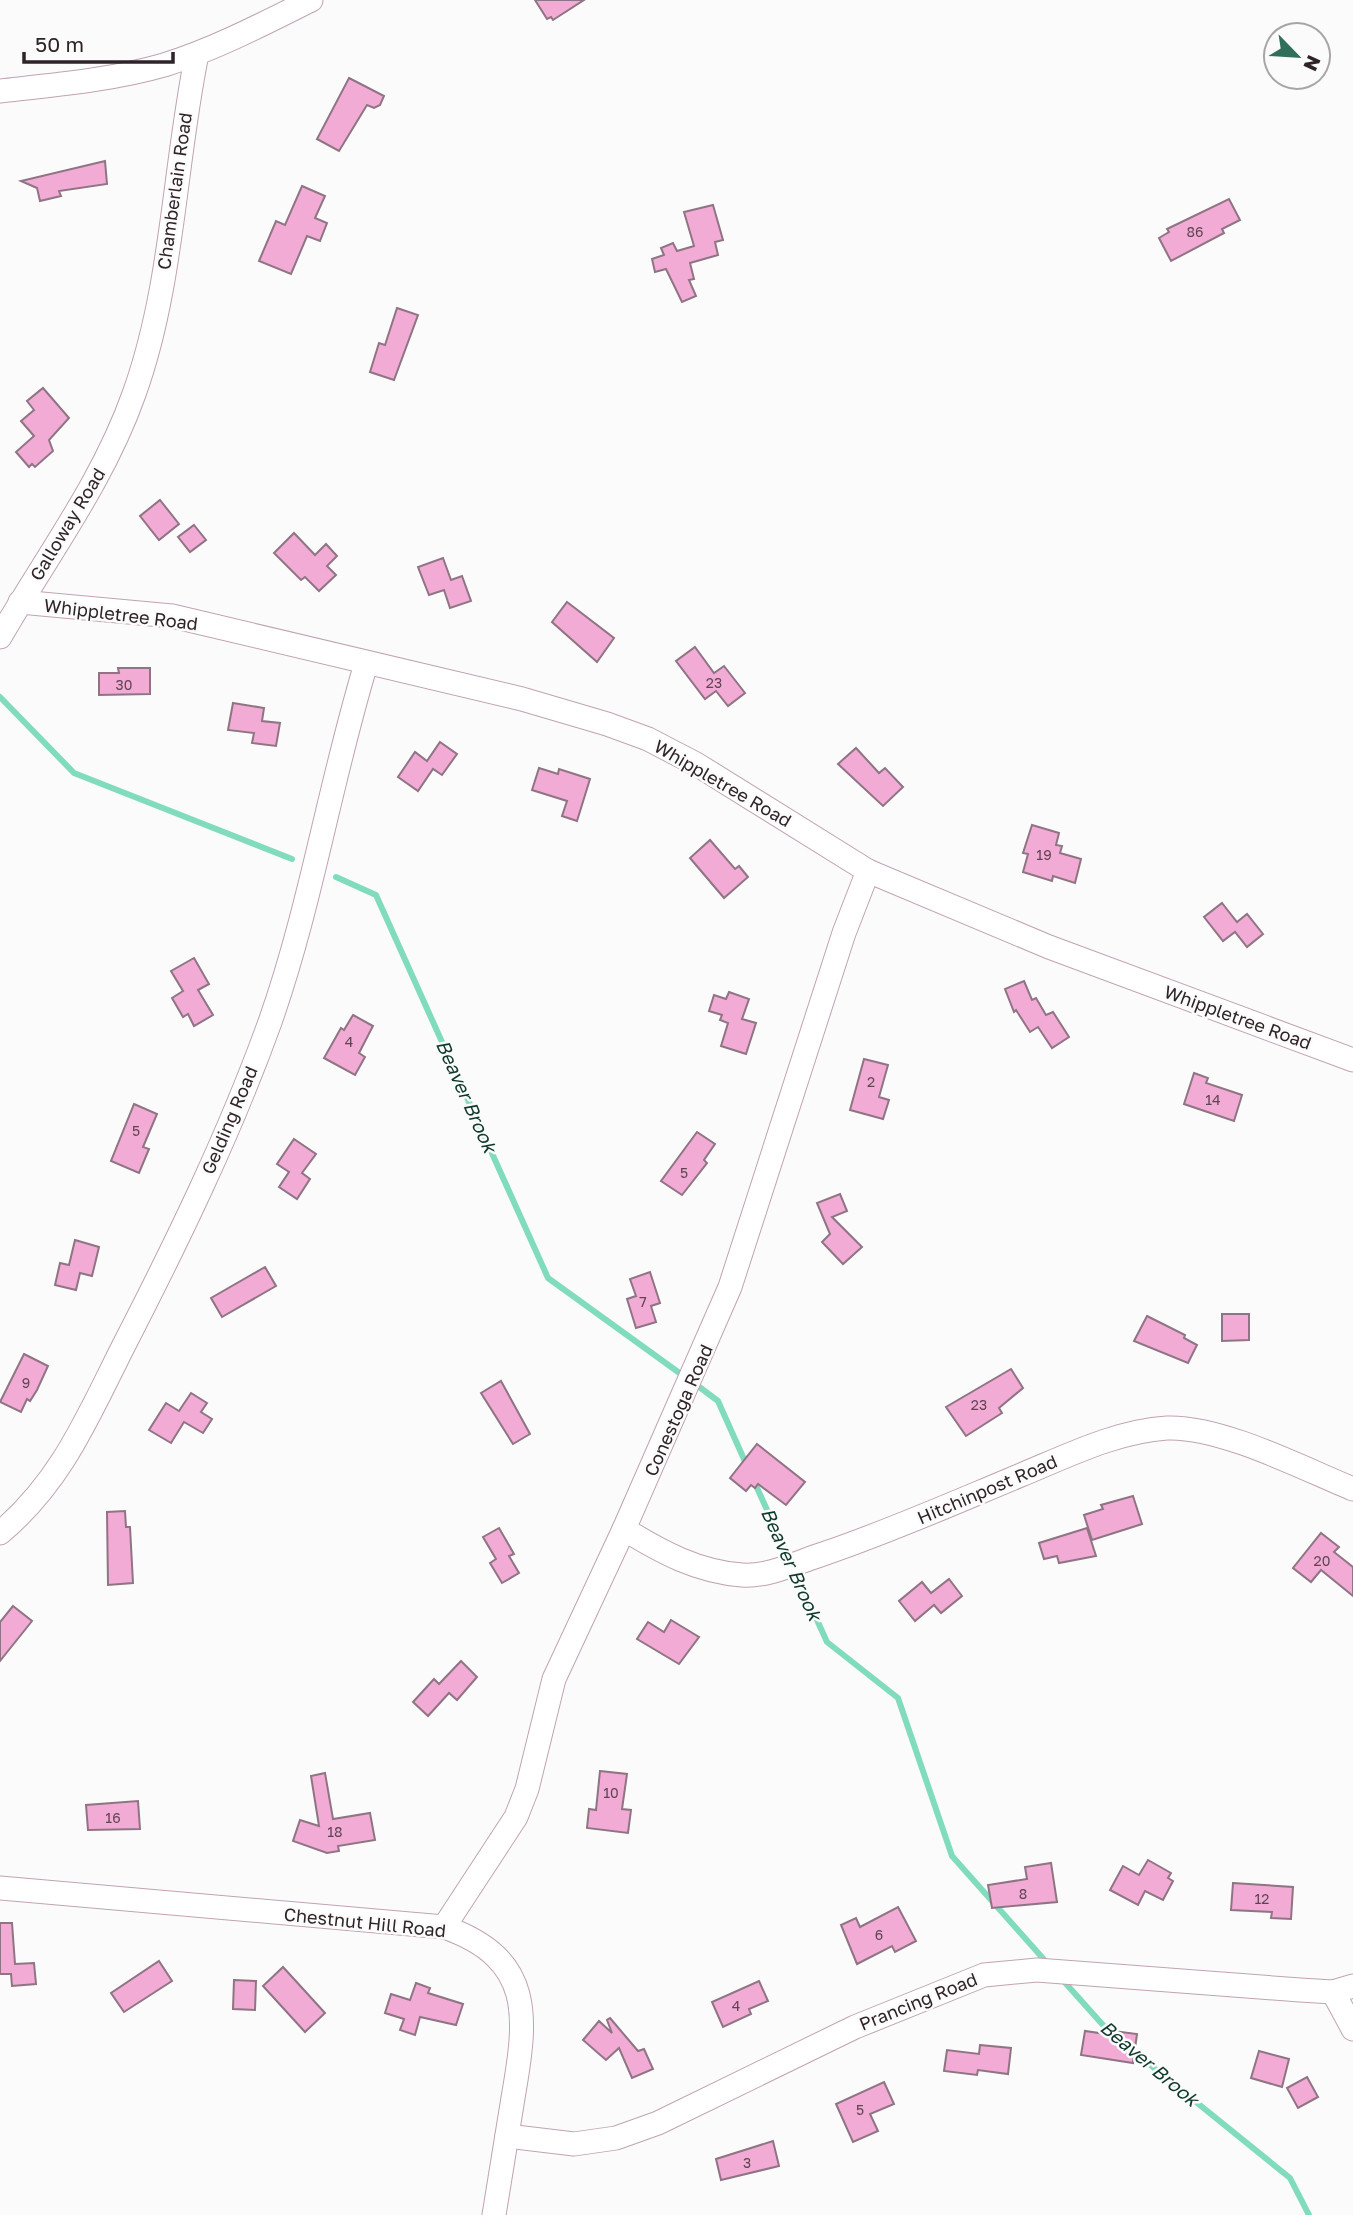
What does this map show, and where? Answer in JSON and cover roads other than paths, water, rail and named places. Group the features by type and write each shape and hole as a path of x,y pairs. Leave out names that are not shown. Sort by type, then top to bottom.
{"street":[{"path":"0,91 130,73 197,54 311,0"},
{"name":"Chamberlain Road","path":"113,448 135,393 156,319 197,54"},
{"name":"Galloway Road","path":"0,637 113,448"},
{"name":"Whippletree Road","path":"20,602 172,616 522,699 648,739 696,764 867,871 1049,947 1353,1060"},
{"name":"Gelding Road","path":"0,1533 36,1501 74,1443 139,1317 228,1128 270,1020 341,745 366,664"},
{"name":"Conestoga Road","path":"444,1927 516,1817 527,1789 554,1679 624,1530 730,1287 844,933 867,871"},
{"name":"Hitchinpost Road","path":"624,1530 659,1551 692,1565 744,1575 765,1573 860,1541 1073,1454 1125,1436 1165,1428 1211,1432 1353,1489"},
{"name":"Chestnut Hill Road","path":"0,1888 444,1927 479,1942 506,1966 521,2000 522,2045 494,2215"},
{"name":"Prancing Road","path":"507,2136 574,2144 616,2138 658,2123 855,2027 984,1975 1037,1970 1343,1989"},
{"path":"1343,1989 1353,2029"}],"waterway":[{"name":"Beaver Brook","path":"0,697 74,773 292,859"},
{"name":"Beaver Brook","path":"336,877 376,895 548,1278 685,1377"},
{"name":"Beaver Brook","path":"694,1383 718,1401 747,1466"},
{"name":"Beaver Brook","path":"753,1479 827,1642 898,1698 952,1856 1048,1964"},
{"name":"Beaver Brook","path":"1060,1977 1111,2034"},
{"name":"Beaver Brook","path":"1128,2047 1290,2178 1309,2215"}]}
